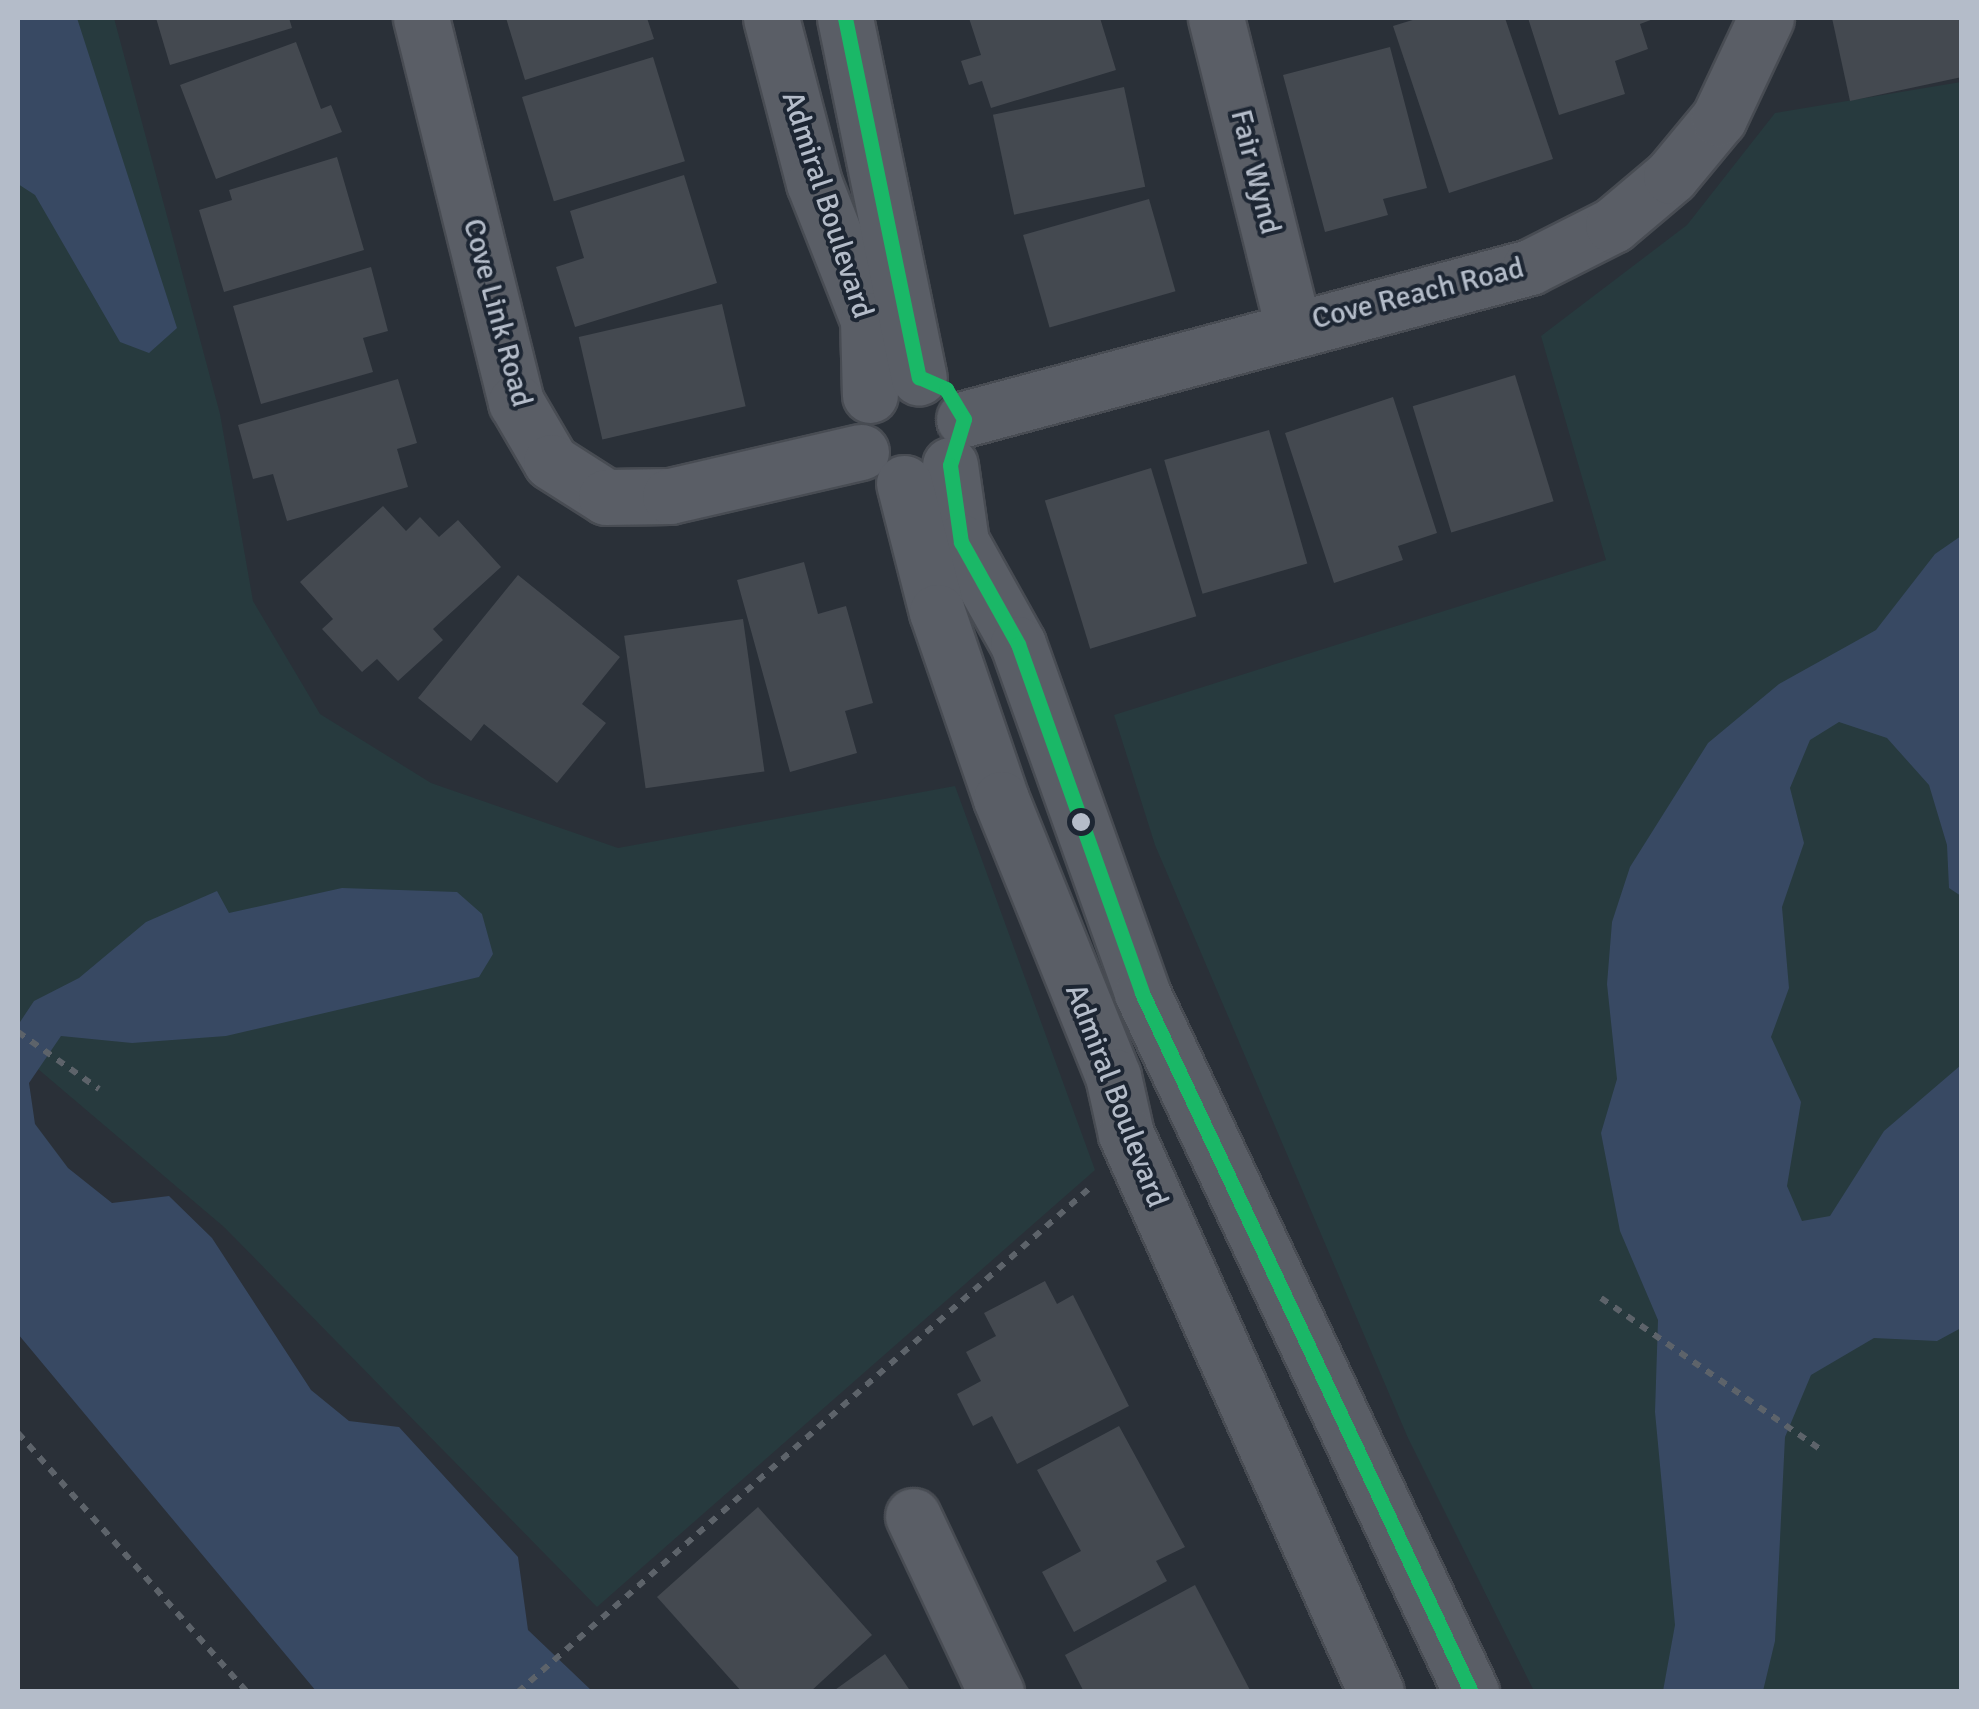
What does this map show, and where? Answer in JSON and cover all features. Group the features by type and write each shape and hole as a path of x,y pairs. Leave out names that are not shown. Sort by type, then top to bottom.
{"street":[{"name":"Cove Link Road","path":"421,18 516,402 551,462 606,497 670,496 920,455"},
{"name":"Admiral Boulevard","path":"770,18 814,183 894,386"},
{"name":"Admiral Boulevard","path":"846,18 894,386"},
{"name":"Fair Wynd","path":"1216,18 1293,326"},
{"name":"Cove Reach Road","path":"920,455 1293,326 1530,267 1613,224 1671,176 1719,118 1766,18"},
{"path":"894,386 946,389 920,455 857,422 894,386"},
{"name":"Admiral Boulevard","path":"920,455 961,542 1018,644 1142,993 1463,1689"},
{"name":"Admiral Boulevard","path":"920,455 936,612 1000,799 1113,1076 1126,1134 1376,1692"},
{"path":"913,1516 996,1692"}],"path":[{"path":"18,1032 99,1090"},
{"path":"518,1692 1098,1184"},
{"path":"1601,1298 1823,1450"},
{"path":"18,1432 247,1692"}],"green space":[{"path":"18,18 114,18 220,414 253,601 320,714 431,783 618,848 955,786 1095,1170 597,1607 224,1227 18,1052"},
{"path":"1961,82 1961,1691 1534,1691 1408,1438 1155,845 1114,715 1606,560 1541,336 1687,225 1775,113"}],"water":[{"path":"18,18 77,18 177,328 149,353 120,342 35,195 18,184"},
{"path":"1961,536 1961,896 1949,888 1947,845 1929,785 1887,738 1839,722 1810,740 1790,788 1804,843 1782,907 1789,988 1771,1037 1801,1102 1787,1186 1802,1221 1830,1216 1884,1131 1961,1065 1961,1328 1937,1341 1874,1338 1811,1375 1785,1437 1775,1641 1763,1691 1663,1691 1675,1625 1655,1412 1658,1320 1620,1231 1601,1133 1617,1079 1607,984 1612,922 1630,867 1708,743 1779,684 1876,630 1935,554"},
{"path":"342,888 457,892 482,914 493,954 479,977 226,1036 132,1043 61,1036 29,1083 35,1124 68,1168 112,1203 169,1196 212,1238 311,1390 349,1421 399,1427 518,1557 528,1630 592,1691 316,1691 18,1334 18,1025 34,1001 79,978 146,922 217,891 229,913"}],"building":[{"path":"156,18 289,18 292,28 170,65"},
{"path":"506,18 647,18 654,39 525,80"},
{"path":"969,18 1100,18 1116,70 991,108 982,81 969,85 961,61 981,55"},
{"path":"1419,18 1505,18 1553,159 1449,193 1393,26"},
{"path":"1528,18 1656,18 1640,24 1648,49 1615,61 1625,94 1559,115"},
{"path":"1832,18 1962,18 1962,77 1850,101"},
{"path":"296,42 321,109 331,105 342,132 216,179 180,85"},
{"path":"1390,47 1427,188 1383,199 1388,215 1325,232 1283,75"},
{"path":"653,57 685,161 554,201 522,97"},
{"path":"1124,87 1145,187 1014,215 993,115"},
{"path":"337,157 364,250 224,292 199,210 232,200 229,190"},
{"path":"684,175 717,283 575,327 556,267 584,258 570,211"},
{"path":"1149,199 1175,291 1050,327 1023,235"},
{"path":"371,267 388,331 363,338 373,372 261,404 233,306"},
{"path":"722,304 746,406 602,439 579,337"},
{"path":"1515,375 1554,501 1451,533 1413,406"},
{"path":"398,379 417,443 397,449 408,487 287,521 273,474 253,479 238,425"},
{"path":"1393,397 1437,533 1398,546 1403,560 1334,583 1285,433"},
{"path":"1269,430 1307,564 1203,594 1164,460"},
{"path":"1151,468 1196,616 1090,649 1045,500"},
{"path":"383,506 406,531 420,517 439,537 458,520 501,567 433,629 443,640 398,681 377,659 362,672 322,629 333,619 300,582"},
{"path":"804,562 818,614 846,606 873,703 845,711 857,753 790,772 737,580"},
{"path":"518,575 620,657 582,704 606,723 557,783 484,724 471,741 418,698"},
{"path":"743,619 764,772 646,788 624,636"},
{"path":"1045,1281 1057,1304 1073,1295 1129,1406 1017,1464 992,1416 973,1426 957,1394 981,1381 966,1352 996,1336 984,1313"},
{"path":"1119,1426 1185,1547 1156,1561 1167,1581 1074,1632 1042,1572 1081,1551 1037,1470"},
{"path":"758,1507 872,1635 810,1692 742,1692 657,1597"},
{"path":"1195,1585 1251,1692 1084,1692 1065,1655"},
{"path":"885,1654 911,1692 832,1692"}],"transit line":[{"path":"845,18 919,377 946,389 964,419 950,465 961,542 1018,644 1142,993 1471,1692"}]}
